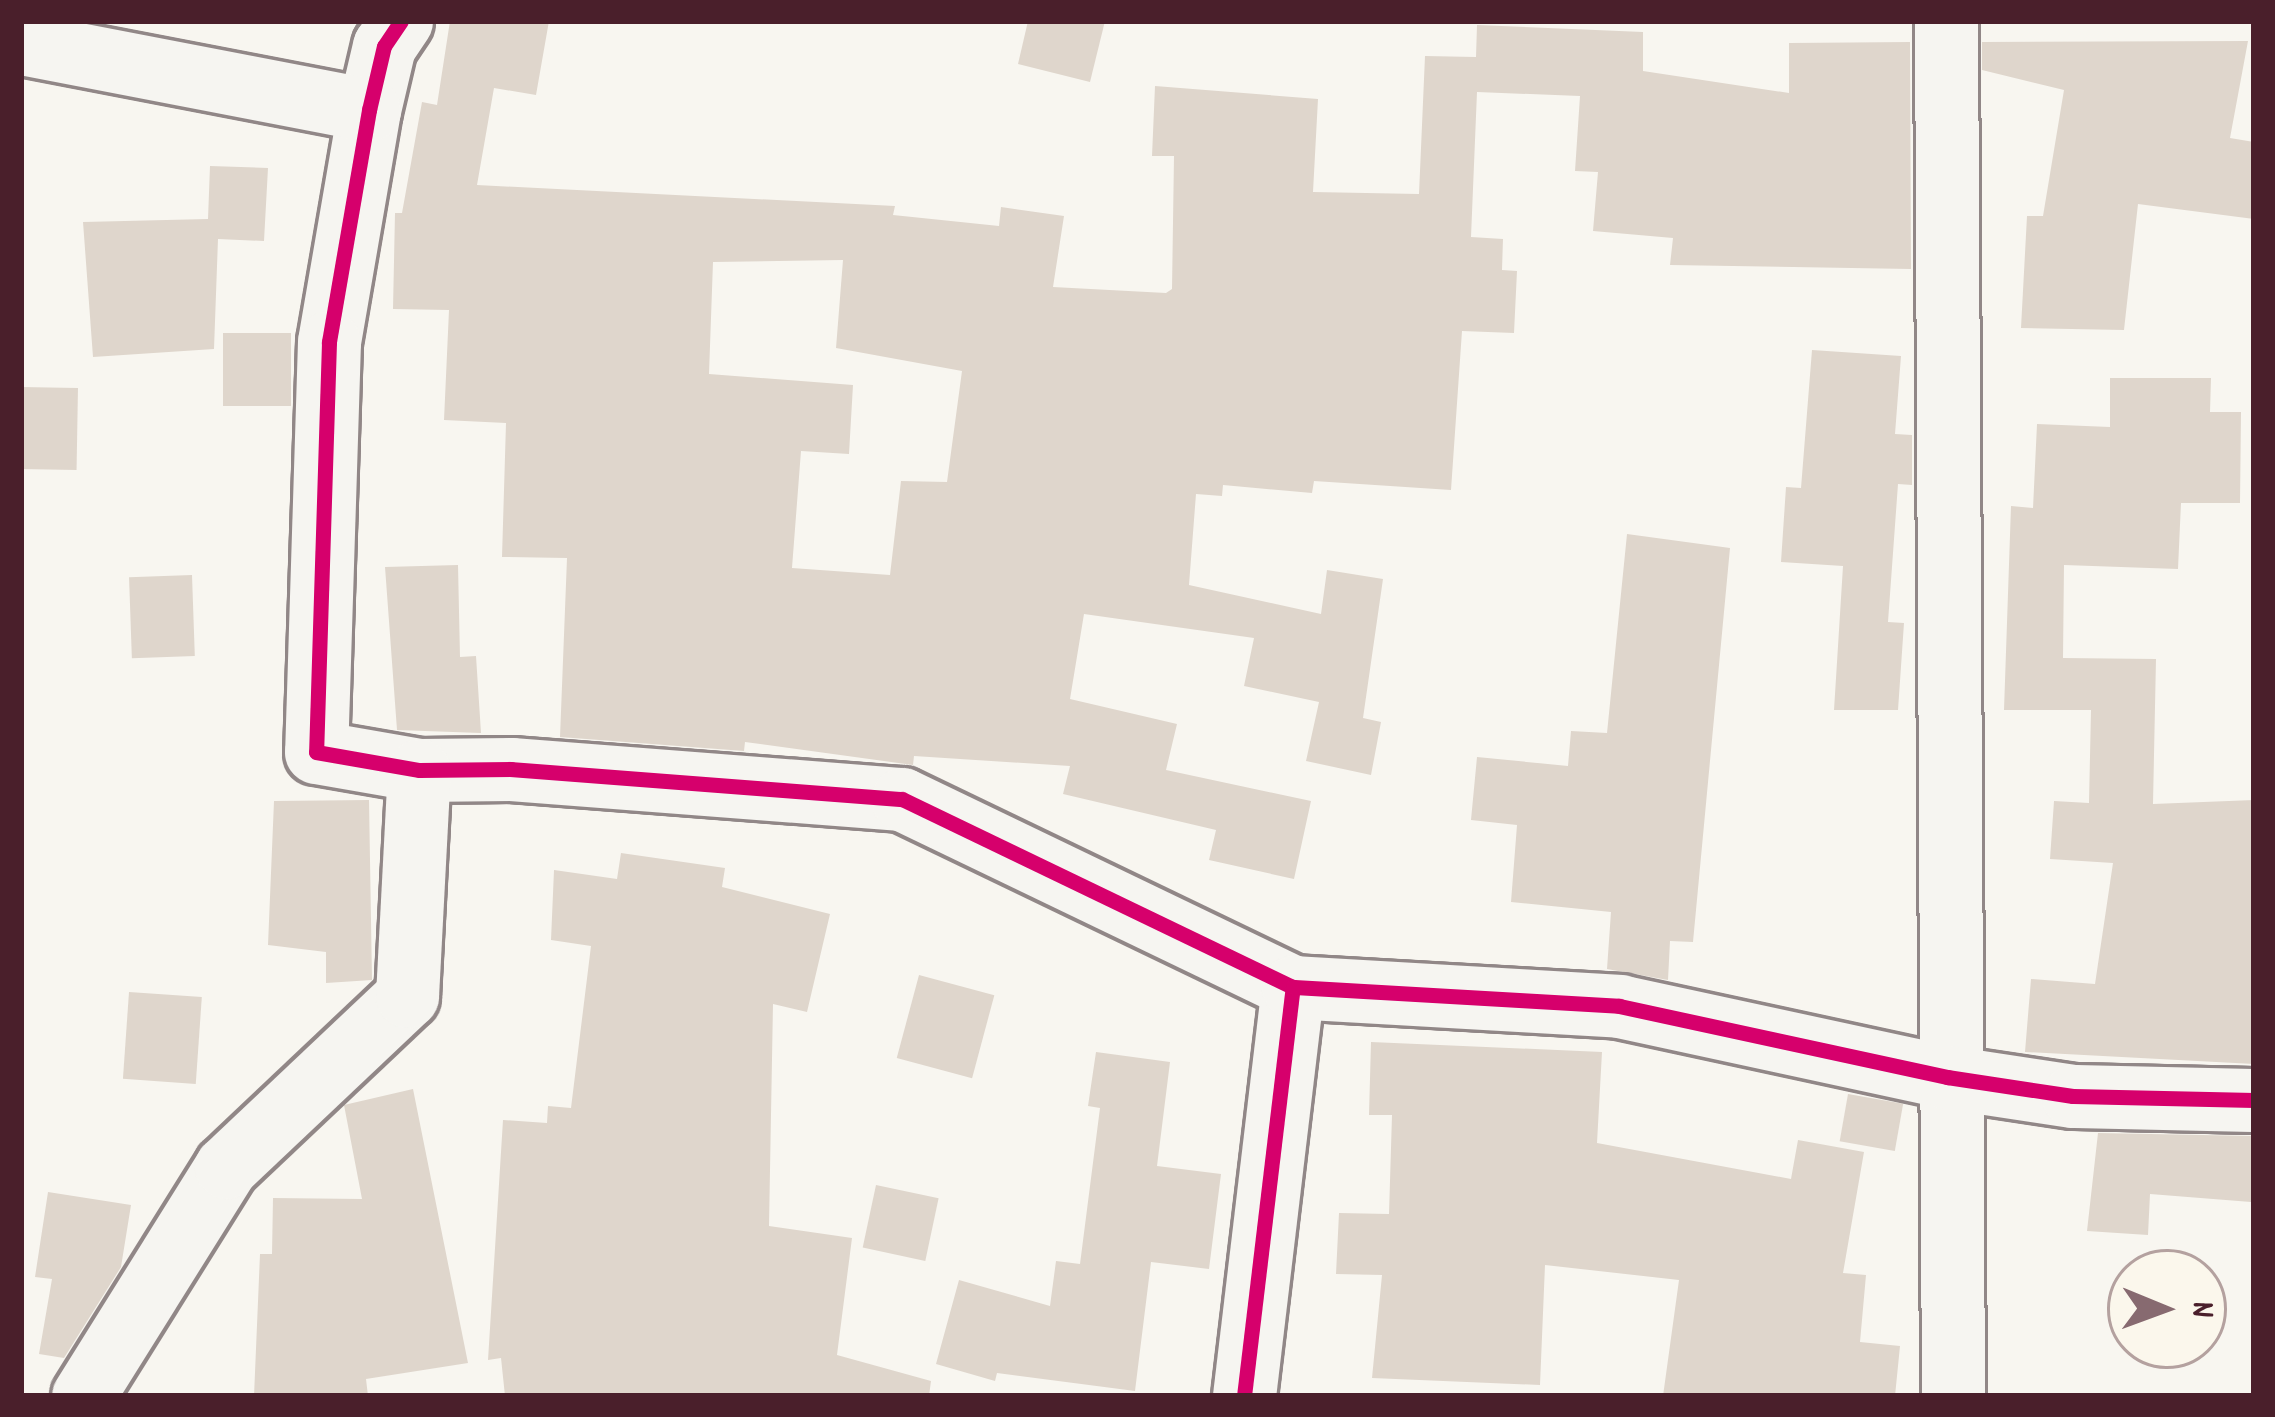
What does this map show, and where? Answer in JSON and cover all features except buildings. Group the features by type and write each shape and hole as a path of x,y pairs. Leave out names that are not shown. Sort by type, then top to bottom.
{"street":[{"path":"401,21 384,46 369,110 328,342 316,752 419,770 511,769 902,799 1293,987 1619,1006 1947,1078 2073,1096 2254,1100"},
{"path":"1946,21 1947,1078 1953,1396"},
{"path":"21,43 369,110"},
{"path":"82,1396 226,1167 407,996 419,770"},
{"path":"1244,1396 1293,987"}],"cycle path":[{"path":"401,21 384,46 369,110 329,342 316,752 419,770 511,769 902,799 1293,987"},
{"path":"1244,1396 1293,987 1619,1006 1947,1077 2073,1096 2254,1100"}]}
